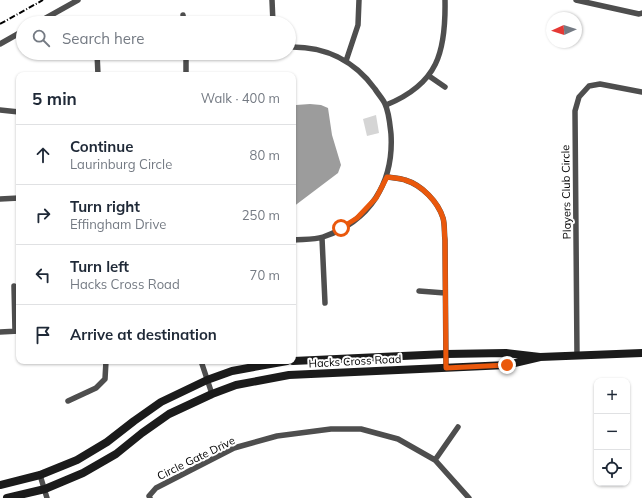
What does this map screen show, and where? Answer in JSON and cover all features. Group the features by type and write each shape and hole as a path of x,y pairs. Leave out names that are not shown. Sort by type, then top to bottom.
{"main road":[{"name":"Hacks Cross Road","path":"296,361 446,354 506,353 540,357 642,353"},
{"name":"Hacks Cross Road","path":"7,498 44,489 83,473 116,454 169,414 212,394 236,385 289,375 507,365 540,357"},
{"path":"0,485 40,475 77,460 107,442 161,402 207,380 232,371 270,364"}],"street":[{"path":"49,16 78,0"},
{"path":"272,0 273,16"},
{"path":"346,61 358,26 359,0"},
{"path":"386,105 404,96 420,85 429,76 436,64 444,40 446,0"},
{"path":"576,0 642,13"},
{"path":"0,44 16,35"},
{"path":"296,47 331,53 346,61 368,79 386,105 391,129 392,149 387,177 376,198 366,210 349,224 322,238 296,240"},
{"path":"97,60 98,72"},
{"path":"186,60 186,72"},
{"path":"429,76 445,87"},
{"name":"Players Club Circle","path":"577,356 575,111 578,97 589,86 600,84 642,92"},
{"path":"0,110 16,112"},
{"path":"387,177 405,180 418,186 438,207 443,219 446,293 446,368"},
{"path":"0,199 16,198"},
{"path":"322,238 325,302"},
{"path":"14,286 16,316"},
{"path":"419,291 446,293"},
{"path":"0,332 16,331"},
{"path":"68,401 96,388 104,379 106,364"},
{"path":"202,364 212,394"},
{"path":"435,460 458,427"},
{"name":"Circle Gate Drive","path":"150,497 156,488 234,448 277,436 331,429 360,429 398,439 435,460 469,498"},
{"path":"40,475 47,498"}],"shaded area":[{"path":"296,105 321,105 328,108 332,135 341,165 338,173 296,205"},
{"path":"376,115 379,133 367,136 363,119"}],"railway":[{"path":"0,24 43,0"}],"route":[{"path":"341,228 349,224 366,210 376,198 387,177 405,180 418,186 438,207 443,219 445,240 446,368 507,365"}]}
